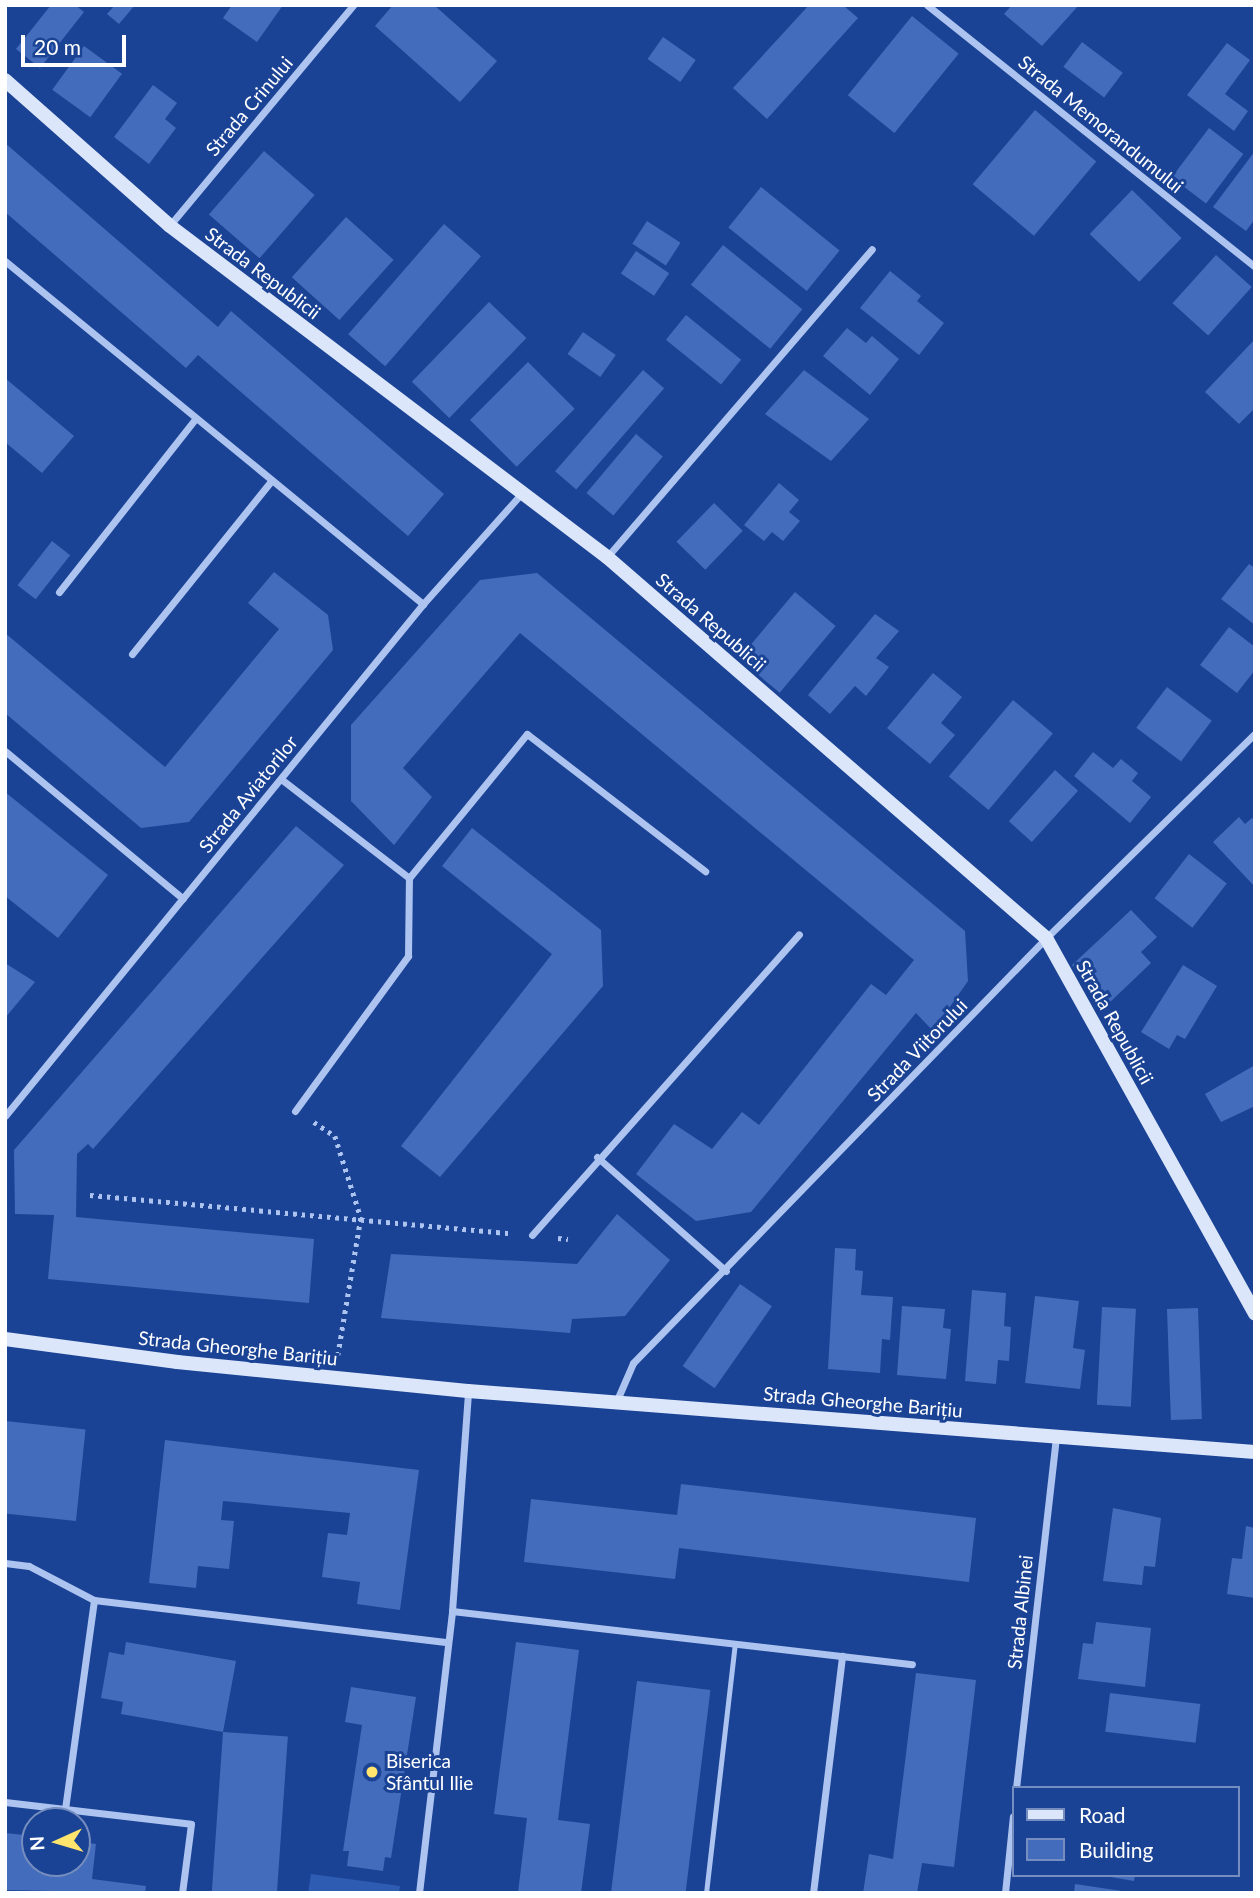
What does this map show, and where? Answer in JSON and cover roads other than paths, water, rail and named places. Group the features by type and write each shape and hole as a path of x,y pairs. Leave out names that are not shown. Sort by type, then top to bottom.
{"street":[{"name":"Strada Crinului","path":"170,226 353,5"},
{"name":"Strada Memorandumului","path":"927,5 1255,267"},
{"name":"Strada Republicii","path":"5,80 170,226 520,495 607,557 1046,938 1255,1314"},
{"path":"607,557 872,249"},
{"path":"5,261 423,604"},
{"path":"59,592 196,418"},
{"path":"132,654 272,480"},
{"name":"Strada Aviatorilor","path":"5,1116 423,604 520,495"},
{"name":"Strada Viitorului","path":"617,1400 633,1363 726,1271 1046,938 1255,733"},
{"path":"295,1111 408,957 409,877 527,734 705,871"},
{"path":"5,751 183,899"},
{"path":"281,779 409,877"},
{"path":"532,1235 597,1157 799,934"},
{"path":"597,1157 726,1271"},
{"name":"Strada Gheorghe Barițiu","path":"5,1339 468,1391 617,1400 1056,1439 1255,1452"},
{"path":"419,1893 452,1611 468,1391"},
{"name":"Strada Albinei","path":"1016,1786 1056,1439"},
{"path":"5,1563 29,1566 94,1600 448,1643"},
{"path":"65,1807 94,1600"},
{"path":"452,1611 912,1664"},
{"path":"813,1893 842,1656"},
{"path":"5,1802 48,1807"},
{"path":"91,1812 191,1824 182,1893"},
{"path":"1005,1893 1012,1826"}],"lane":[{"path":"706,1893 734,1644"}],"place":[{"name":"Biserica Sfântul Ilie","path":"372,1772"}]}
